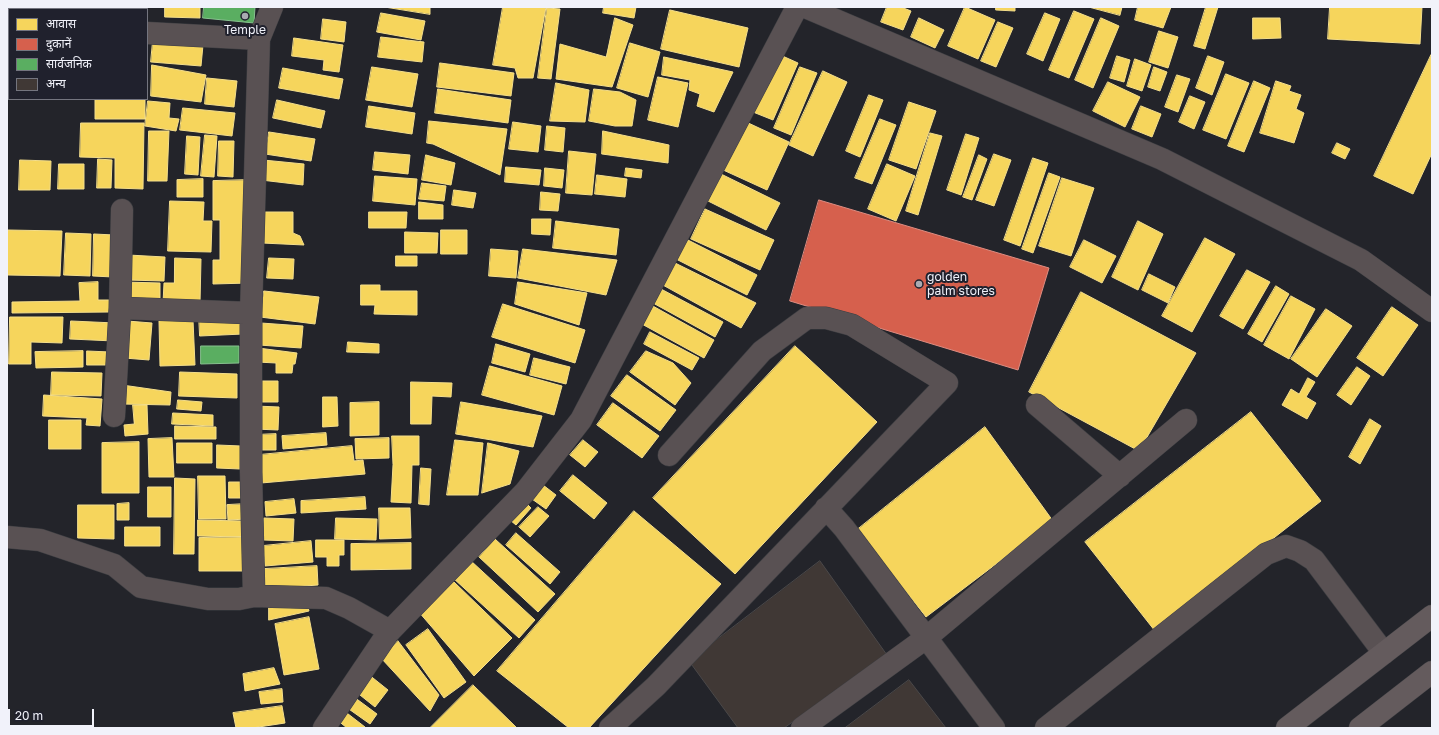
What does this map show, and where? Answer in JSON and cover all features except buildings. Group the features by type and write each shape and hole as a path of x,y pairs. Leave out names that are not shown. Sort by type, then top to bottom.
{"street":[{"path":"254,596 251,472 251,313 259,39 272,7"},
{"path":"324,728 390,631 525,492 581,420 797,7"},
{"path":"805,7 844,14 1162,159 1362,260 1432,311"},
{"path":"148,33 259,39"},
{"path":"114,416 120,308 122,210"},
{"path":"120,308 251,313"},
{"path":"610,728 656,686 947,383 852,325 826,318 807,318 762,351 669,455"},
{"path":"1037,406 1120,476"},
{"path":"802,728 926,638 1186,420"},
{"path":"826,508 844,528 994,728"},
{"path":"7,537 40,540 114,565 141,587 208,599 239,599 254,596 326,598 349,608 390,631"},
{"path":"1046,728 1266,554 1286,546 1300,551 1314,560 1384,653"},
{"path":"1287,728 1432,616"},
{"path":"1360,728 1432,672"}],"place":[{"name":"Temple","path":"245,16"},
{"name":"golden palm stores","path":"919,284"}]}
